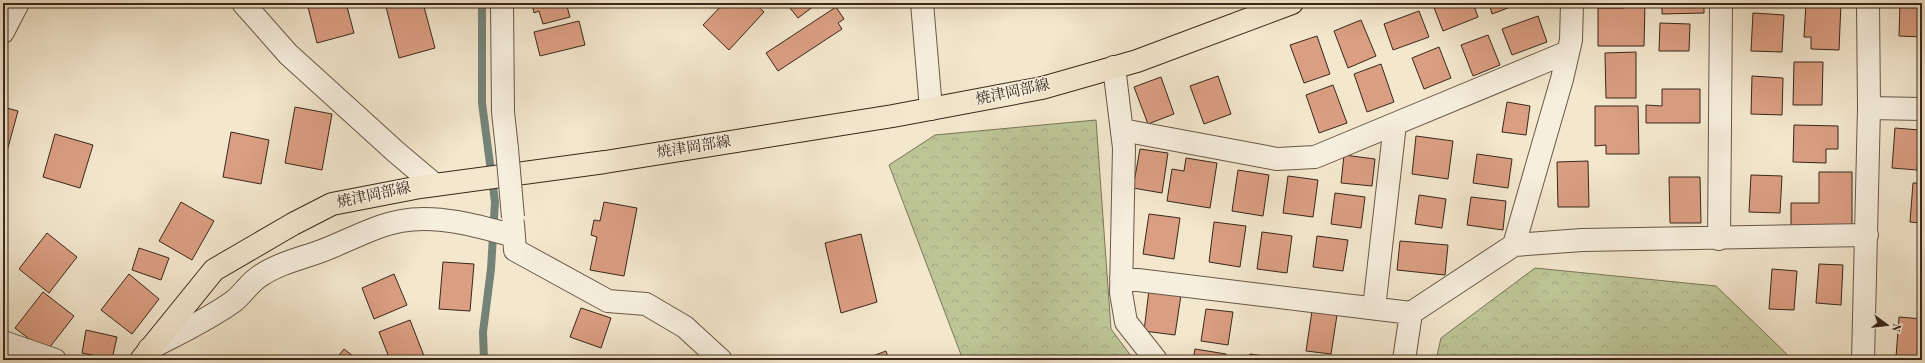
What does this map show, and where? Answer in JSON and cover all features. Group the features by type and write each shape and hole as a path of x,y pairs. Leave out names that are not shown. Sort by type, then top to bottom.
{"main road":[{"name":"焼津岡部線","path":"145,355 214,270 293,224 332,204 435,184 605,162 931,109 1042,88 1137,61 1292,3"}],"street":[{"path":"243,3 288,54 396,152 435,184"},
{"path":"502,3 502,112 507,149 514,250 608,301 646,304 685,327 721,360"},
{"path":"922,3 931,109"},
{"path":"1514,245 1571,40 1572,3"},
{"path":"1719,239 1721,3"},
{"path":"1863,360 1869,108 1868,3"},
{"path":"1122,130 1276,159 1315,157 1568,52"},
{"path":"1114,67 1124,148 1121,293 1126,322 1156,360"},
{"path":"1869,108 1922,109"},
{"path":"1374,308 1395,124"},
{"path":"145,355 234,301 258,276 280,265 326,249 368,231 401,221 431,219 485,228 513,227"},
{"path":"1121,278 1411,313 1514,245 1582,240 1867,236"},
{"path":"1404,360 1411,313"},
{"path":"3,342 55,360"}],"green space":[{"path":"1096,120 1111,329 1134,360 963,360 889,165 935,135"},
{"path":"1535,268 1716,286 1793,360 1436,360 1441,338"}],"building":[{"path":"307,3 346,3 354,33 317,43"},
{"path":"385,3 423,3 435,48 399,58"},
{"path":"532,3 566,3 570,17 543,24 539,11 534,13"},
{"path":"724,3 754,3 764,12 729,50 703,25"},
{"path":"786,3 818,3 798,18"},
{"path":"1438,3 1473,3 1478,17 1443,31 1433,5"},
{"path":"1489,3 1521,3 1492,14"},
{"path":"1624,3 1645,3 1644,46 1598,46 1598,8 1624,8"},
{"path":"1662,3 1704,3 1704,13 1662,14"},
{"path":"1806,3 1841,3 1839,50 1811,49 1811,37 1804,37"},
{"path":"1900,3 1922,3 1922,37 1899,36"},
{"path":"836,7 844,19 838,23 842,29 778,71 766,53"},
{"path":"1419,11 1429,37 1393,50 1384,24"},
{"path":"1753,13 1784,15 1782,52 1751,51"},
{"path":"1538,16 1547,42 1512,55 1502,29"},
{"path":"1361,20 1376,56 1348,68 1334,31"},
{"path":"579,21 585,45 540,56 534,32"},
{"path":"1660,23 1690,24 1689,51 1659,51"},
{"path":"1488,35 1500,65 1473,76 1461,45"},
{"path":"1317,36 1330,74 1304,83 1290,45"},
{"path":"1439,47 1451,78 1424,89 1412,58"},
{"path":"1636,52 1636,98 1606,98 1605,53"},
{"path":"1794,62 1823,62 1822,105 1793,105"},
{"path":"1381,64 1394,102 1367,112 1354,74"},
{"path":"1218,76 1231,114 1204,124 1190,86"},
{"path":"1752,76 1783,78 1782,115 1751,114"},
{"path":"1161,77 1174,114 1148,124 1134,87"},
{"path":"1333,85 1347,123 1319,133 1306,95"},
{"path":"1662,89 1700,89 1700,123 1646,123 1646,105 1662,106"},
{"path":"1507,102 1530,106 1526,135 1502,132"},
{"path":"1595,106 1638,106 1639,154 1606,154 1606,145 1595,146"},
{"path":"3,107 18,111 6,155 3,154"},
{"path":"295,107 332,114 322,170 285,163"},
{"path":"1794,125 1838,126 1838,149 1826,149 1826,163 1793,162"},
{"path":"1895,128 1920,130 1917,170 1892,168"},
{"path":"231,132 269,140 261,184 223,177"},
{"path":"55,134 93,145 80,188 43,177"},
{"path":"1416,136 1453,141 1448,179 1412,174"},
{"path":"1140,149 1168,153 1162,193 1133,188"},
{"path":"1477,154 1512,159 1508,188 1473,183"},
{"path":"1344,155 1375,159 1372,186 1341,183"},
{"path":"1186,158 1217,163 1210,208 1167,201 1172,169 1184,171"},
{"path":"1588,161 1589,207 1558,207 1557,162"},
{"path":"1238,170 1269,175 1263,216 1232,211"},
{"path":"1819,172 1852,172 1852,227 1791,227 1791,203 1819,203"},
{"path":"1751,175 1782,176 1780,213 1749,212"},
{"path":"1288,176 1318,180 1313,217 1283,213"},
{"path":"1669,177 1700,177 1701,223 1670,223"},
{"path":"1913,183 1922,183 1922,223 1910,222"},
{"path":"1335,193 1365,197 1361,228 1331,224"},
{"path":"1419,195 1446,199 1442,228 1415,224"},
{"path":"1471,197 1506,201 1503,230 1467,225"},
{"path":"181,202 214,221 192,260 159,241"},
{"path":"604,202 637,208 624,276 590,270 597,237 591,235 594,220 600,221"},
{"path":"1149,214 1180,218 1174,259 1143,254"},
{"path":"1214,222 1246,226 1240,267 1209,262"},
{"path":"1262,232 1292,236 1287,273 1257,269"},
{"path":"47,233 77,257 49,293 19,269"},
{"path":"861,234 877,302 841,313 825,243"},
{"path":"1317,236 1348,240 1343,271 1313,267"},
{"path":"1400,241 1448,245 1445,275 1397,270"},
{"path":"139,248 169,258 161,280 132,270"},
{"path":"443,262 474,264 470,311 439,309"},
{"path":"1819,264 1843,265 1841,305 1816,303"},
{"path":"1772,269 1797,271 1794,310 1769,309"},
{"path":"129,274 159,299 132,334 101,310"},
{"path":"394,274 407,305 374,319 362,288"},
{"path":"1149,290 1181,295 1175,335 1144,331"},
{"path":"43,292 74,316 46,352 15,328"},
{"path":"581,308 611,318 601,348 570,337"},
{"path":"1206,309 1233,312 1228,345 1201,341"},
{"path":"1312,311 1337,315 1331,354 1306,351"},
{"path":"1899,317 1922,319 1921,359 1896,357"},
{"path":"410,320 424,356 413,360 390,360 379,332"},
{"path":"86,330 117,337 112,359 82,353"},
{"path":"344,349 358,360 335,360"},
{"path":"1195,349 1226,354 1225,360 1193,360"},
{"path":"886,351 889,360 862,360"},
{"path":"1250,354 1278,358 1278,360 1249,360"}],"waterway":[{"path":"482,3 482,103 495,202 491,269 483,332 484,360"}]}
